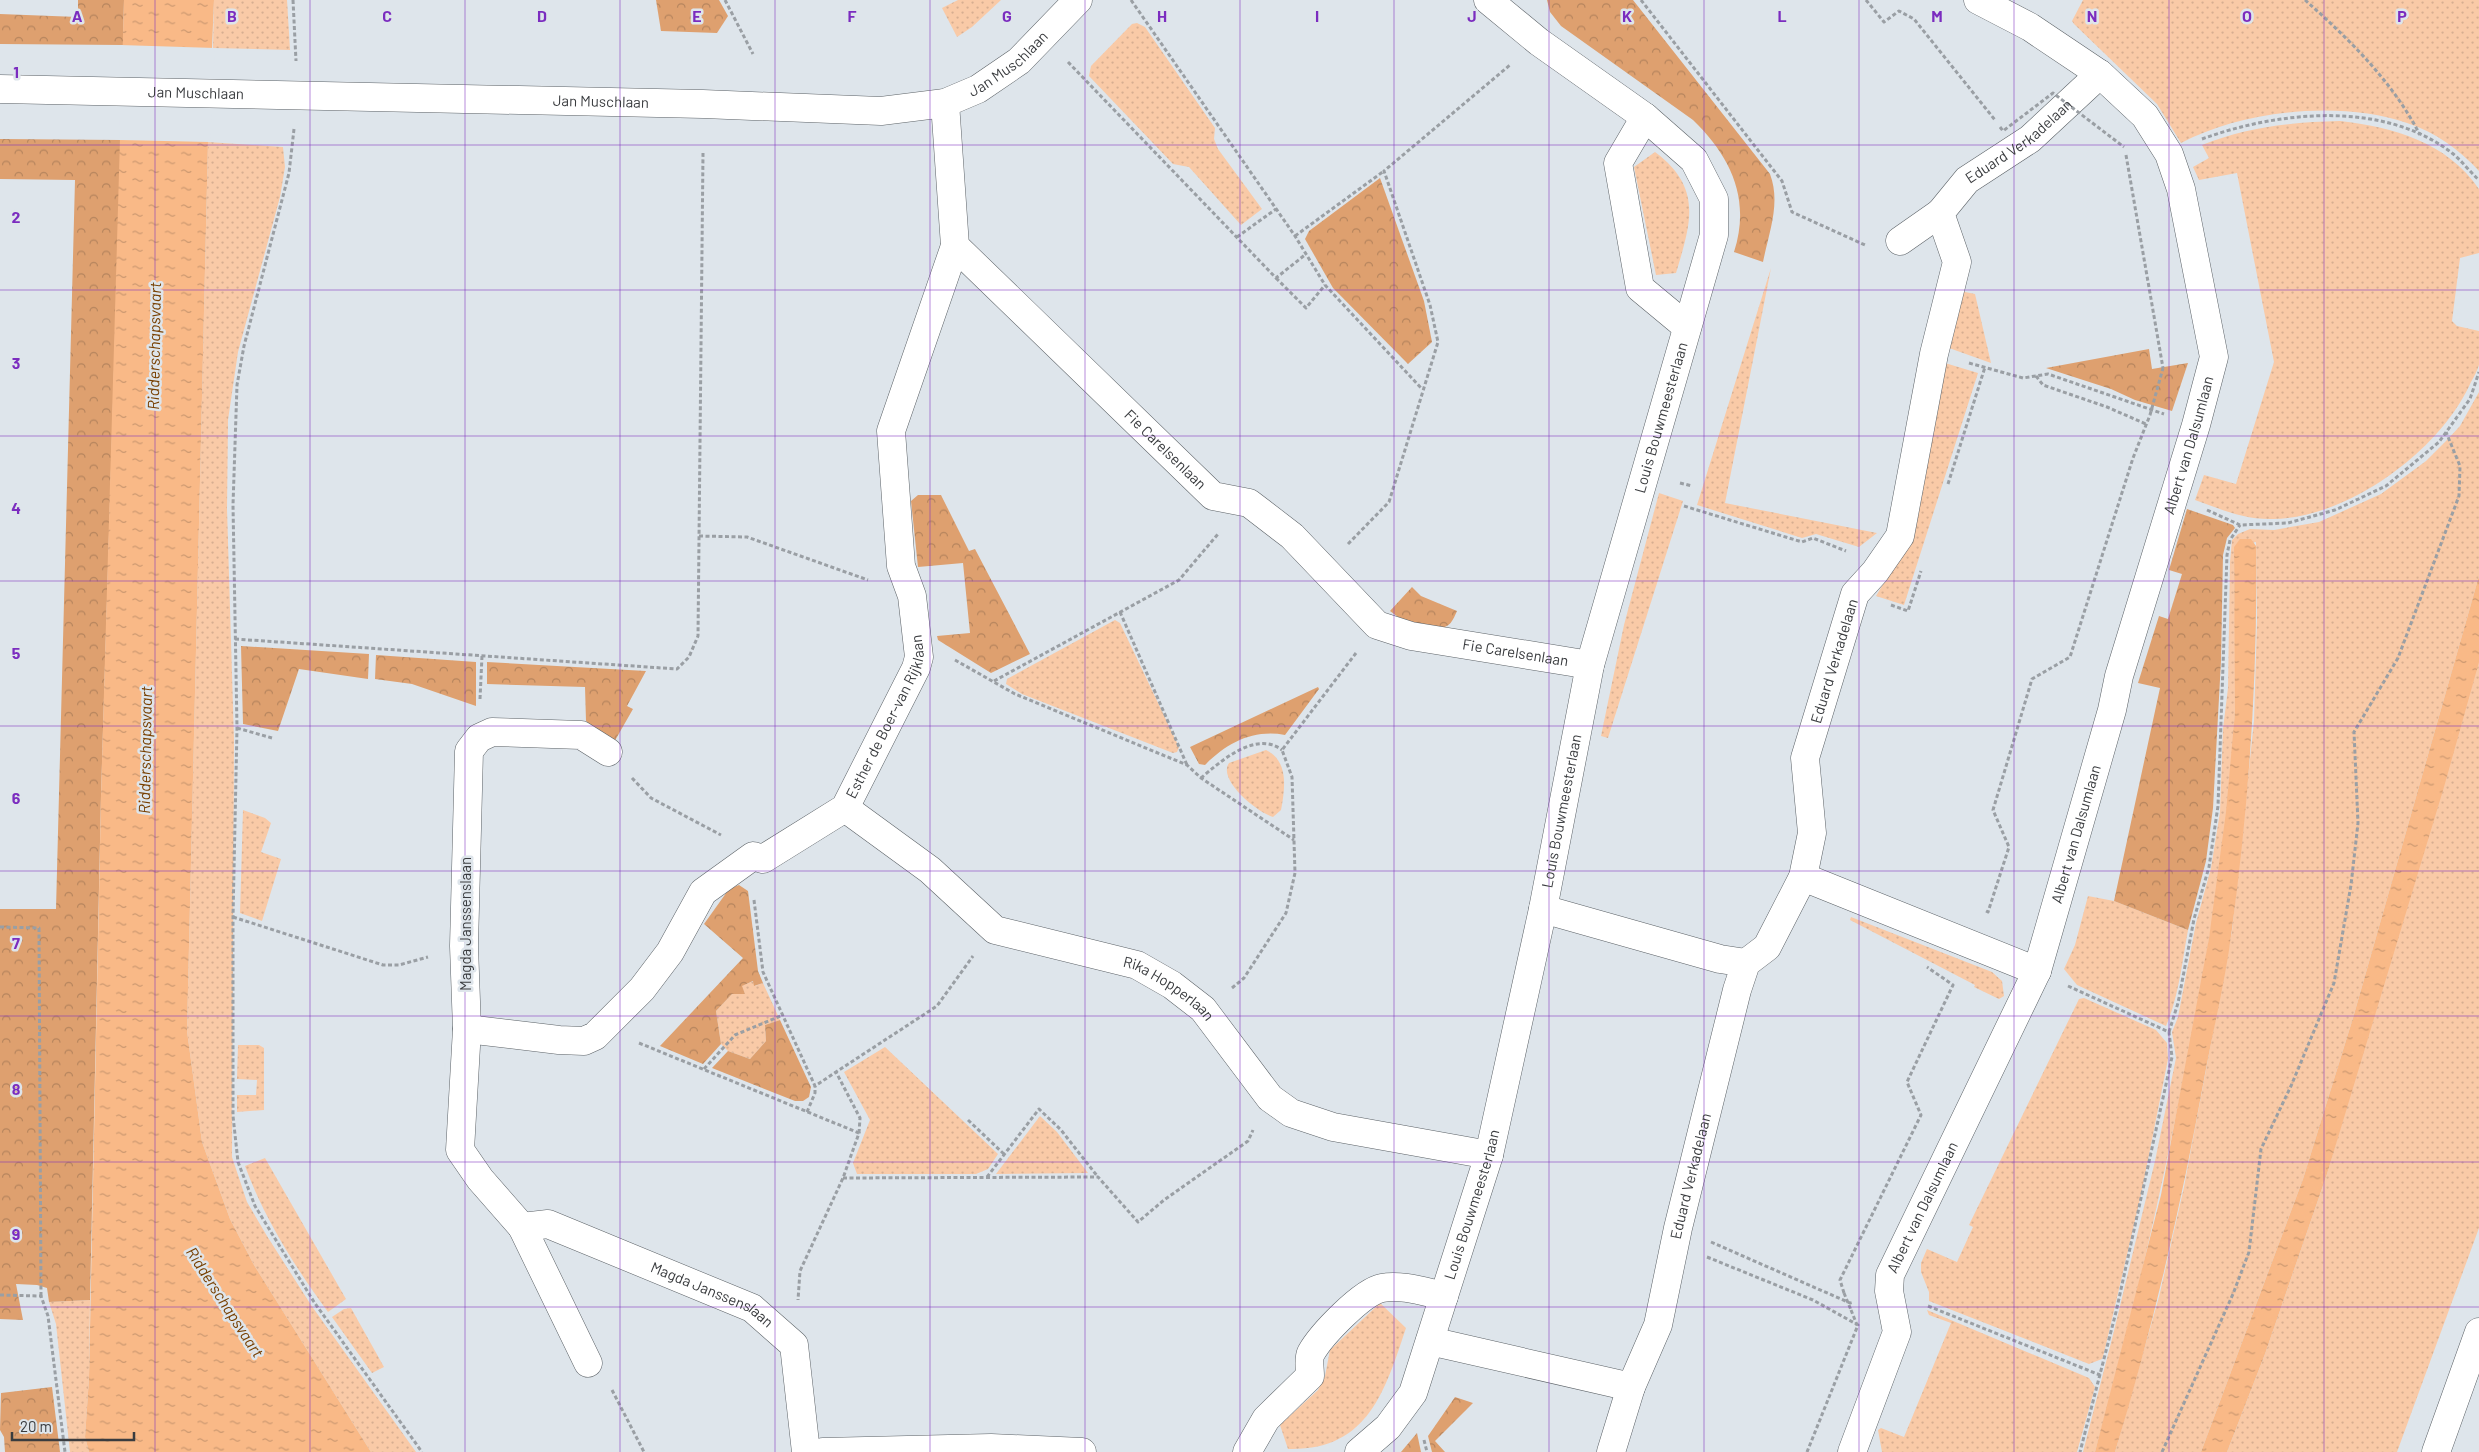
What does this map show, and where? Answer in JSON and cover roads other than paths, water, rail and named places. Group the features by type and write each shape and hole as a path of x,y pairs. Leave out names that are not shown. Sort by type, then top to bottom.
{"main road":[{"name":"Albert van Dalsumlaan","path":"1852,1452 1896,1332 1891,1302 1890,1275 2037,971 2112,710 2119,676 2196,425 2214,357 2181,189 2169,154 2145,116 2100,74 2030,27 1978,0"},
{"name":"Louis Bouwmeesterlaan","path":"1359,1452 1388,1427 1413,1393 1489,1155 1543,909 1590,664 1714,235 1714,199 1694,160 1646,117 1539,42 1495,2"},
{"name":"Jan Muschlaan","path":"0,89 703,104 881,111 945,103 978,89 1019,61 1043,37 1064,4"},
{"name":"Eduard Verkadelaan","path":"1900,241 1940,213 1967,180 2030,139 2100,74"},
{"path":"945,103 955,246"},
{"name":"Louis Bouwmeesterlaan","path":"1646,117 1618,163 1640,288 1687,326"},
{"name":"Eduard Verkadelaan","path":"1611,1452 1631,1387 1658,1325 1678,1228 1737,990 1746,963 1767,947 1803,876 1812,832 1805,758 1855,594 1875,572 1900,536 1934,354 1957,262 1940,213"},
{"name":"Fie Carelsenlaan","path":"955,246 1213,496 1249,503 1292,536 1377,625 1411,636 1590,664"},
{"name":"Esther de Boer-van Rijklaan","path":"467,1028 584,1041 595,1036 642,989 670,952 703,892 758,857 844,808 916,668 919,657 912,596 901,566 891,431 955,246"},
{"name":"Magda Janssenslaan","path":"588,1363 522,1228 480,1179 460,1150 467,1028 464,946 469,751 479,738 492,732 581,735 608,752"},
{"name":"Rika Hopperlaan","path":"844,808 930,870 995,930 1137,965 1172,985 1203,1009 1270,1098 1292,1113 1333,1127 1489,1155"},
{"path":"1803,876 2037,971"},
{"path":"1543,909 1720,959 1746,963"},
{"name":"Magda Janssenslaan","path":"522,1228 548,1224 752,1308 794,1346 806,1452"},
{"name":"Louis Bouwmeesterlaan","path":"1247,1452 1266,1419 1310,1376 1309,1355 1325,1333 1363,1298 1381,1288 1404,1288 1444,1296"},
{"path":"2436,1452 2479,1332"},
{"path":"1430,1341 1631,1387"},
{"path":"824,1452 991,1448 1082,1452"}],"water":[{"name":"Ridderschapsvaart","path":"124,0 214,0 208,142 187,1031 202,1142 230,1219 254,1265 371,1452 89,1452 85,1437 89,1378 101,796"},
{"path":"2240,539 2251,539 2256,546 2254,690 2248,786 2229,947 2187,1170 2166,1265 2142,1359 2115,1452 2095,1452 2161,1195 2209,938 2226,812 2235,712 2234,547"},
{"path":"2479,576 2479,662 2444,787 2327,1174 2265,1354 2227,1452 2201,1452 2303,1179 2353,1018"}]}
